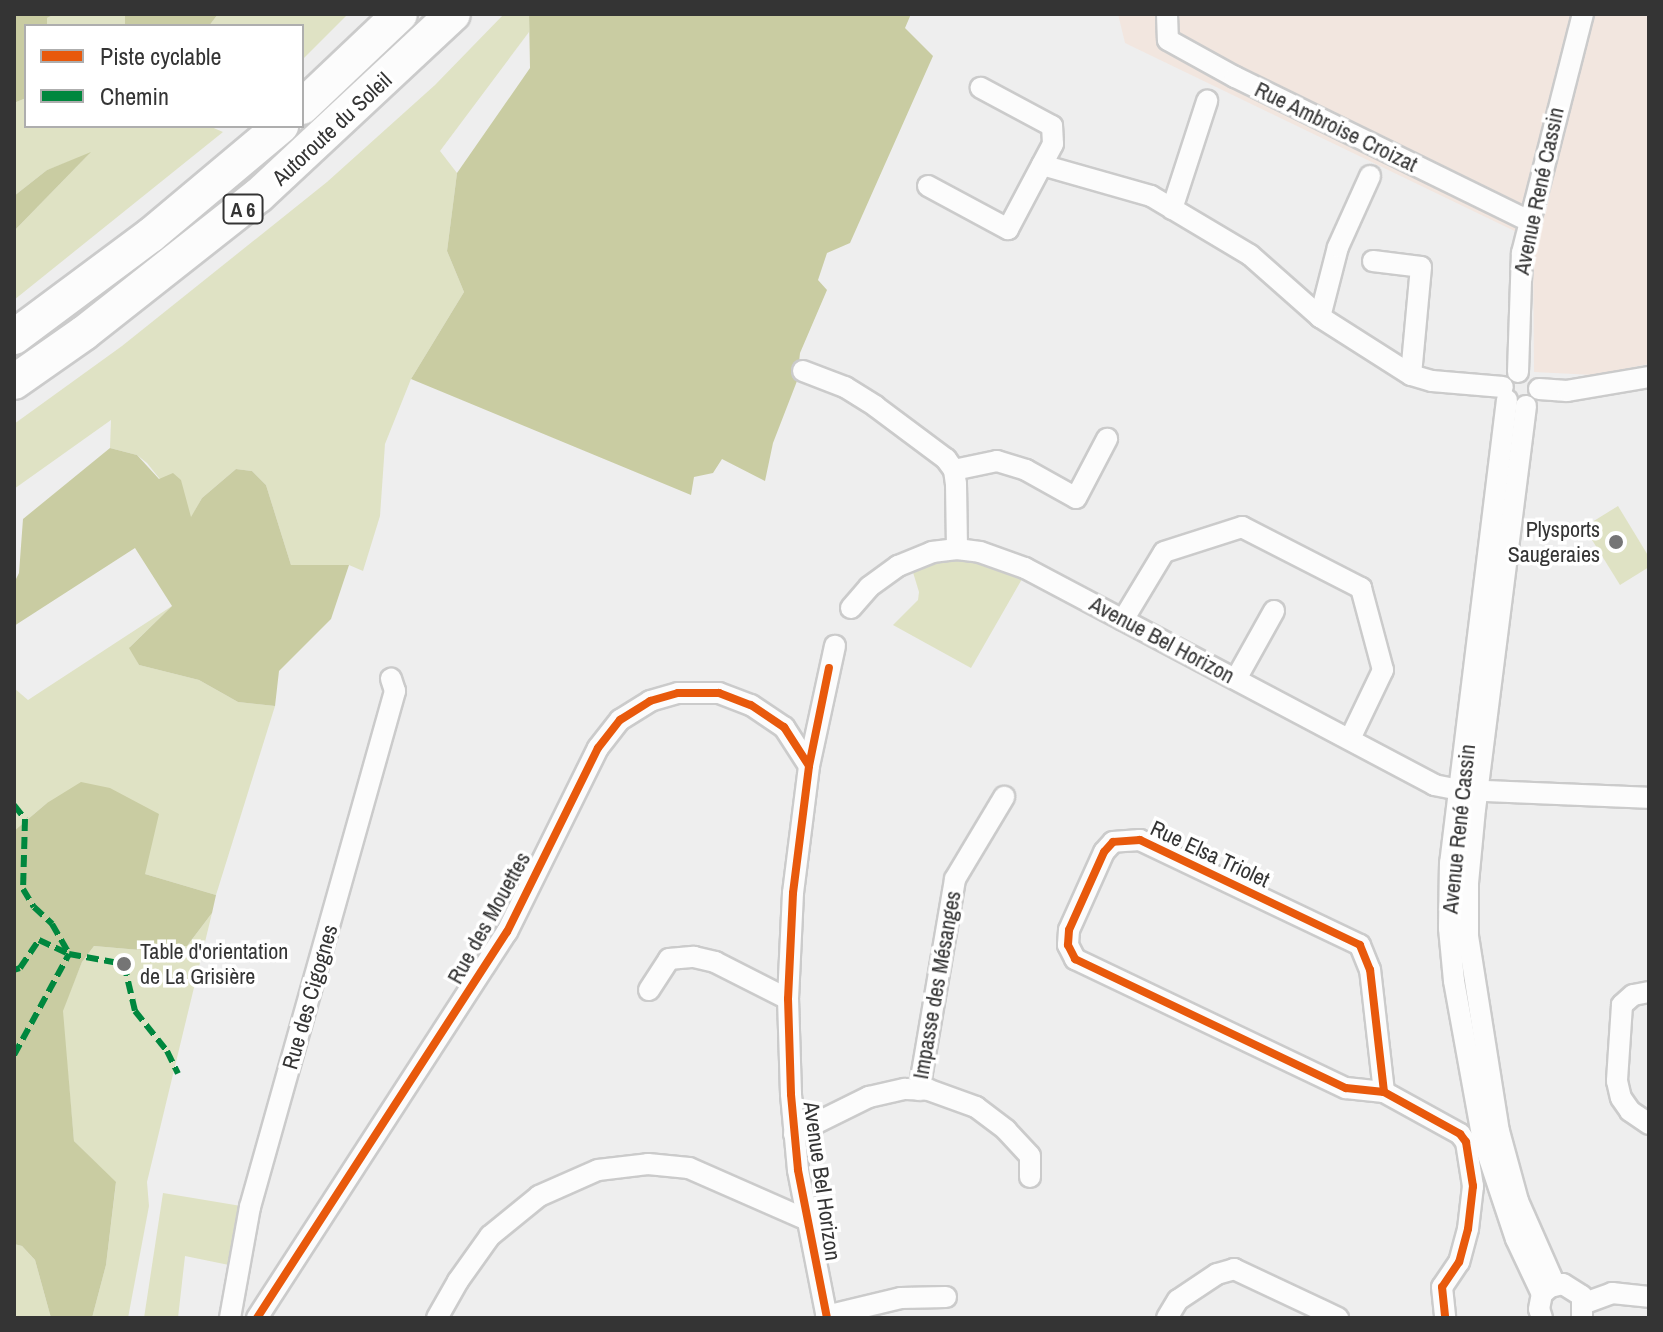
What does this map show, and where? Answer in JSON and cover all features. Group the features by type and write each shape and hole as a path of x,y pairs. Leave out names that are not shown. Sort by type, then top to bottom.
{"highway":[{"name":"Autoroute du Soleil","path":"304,105 400,14"},
{"name":"Autoroute du Soleil","path":"14,382 84,333 259,195 453,14"},
{"name":"Autoroute du Soleil","path":"14,337 151,235 279,128"}],"street":[{"name":"Rue Ambroise Croizat","path":"1167,14 1168,40 1235,77 1529,221"},
{"name":"Avenue René Cassin","path":"1518,372 1518,287 1529,221 1583,14"},
{"path":"928,186 1008,229 1053,144 1052,126 981,88"},
{"path":"1172,209 1207,101"},
{"path":"1042,165 1151,196 1250,255 1320,317 1411,375 1512,398 1535,400 1539,389 1532,376 1518,372 1506,380 1512,398"},
{"path":"1320,317 1338,247 1370,176"},
{"path":"1373,261 1421,267 1411,375"},
{"path":"803,371 845,387 875,406 935,450 954,470 957,549"},
{"path":"1539,389 1567,391 1649,377"},
{"name":"Avenue René Cassin","path":"1512,398 1468,790 1449,900 1454,981 1483,1140 1516,1239 1549,1289"},
{"path":"954,470 997,461 1026,470 1076,498 1107,439"},
{"path":"1123,620 1164,552 1242,527 1361,588 1383,670 1350,739"},
{"name":"Avenue Bel Horizon","path":"851,608 869,587 898,566 932,552 957,549 1009,560 1434,785 1468,790 1649,798"},
{"path":"1236,679 1274,611"},
{"name":"Avenue Bel Horizon","path":"826,1317 805,1219 794,1134 788,999 793,893 809,766 835,646"},
{"name":"Rue des Cigognes","path":"230,1318 250,1207 395,691 391,679"},
{"name":"Rue des Mouettes","path":"257,1318 507,932 598,748 620,720 650,701 664,697 698,690 719,693 751,705 784,727 809,766"},
{"name":"Impasse des Mésanges","path":"919,1090 955,879 983,827 1004,797"},
{"name":"Rue Elsa Triolet","path":"1384,1092 1370,970 1360,945 1140,840 1113,842 1104,852 1069,930 1068,945 1075,959 1346,1088 1384,1092 1460,1134 1466,1142 1473,1186 1468,1229 1459,1262 1442,1287 1445,1318"},
{"path":"649,990 669,959 694,957 715,962 788,999"},
{"path":"1649,992 1633,995 1622,1005 1617,1081 1621,1098 1630,1111 1649,1124"},
{"path":"794,1134 869,1097 905,1089 919,1090 954,1097 976,1107 1030,1156 1030,1177"},
{"path":"437,1318 464,1270 490,1236 539,1196 598,1170 648,1164 689,1168 805,1219"},
{"path":"1167,1318 1178,1300 1217,1274 1234,1269 1338,1318"},
{"path":"1542,1318 1539,1309 1549,1289 1571,1285 1583,1311 1612,1293 1649,1297"},
{"path":"826,1317 901,1298 946,1297"}],"shaded area":[{"path":"1118,14 1649,14 1649,364 1594,375 1534,372 1533,240 1125,43"}],"green space":[{"path":"14,14 55,14 47,18 47,24 24,24 24,99 14,103"},
{"path":"55,14 125,14 125,24 47,24 47,18"},
{"path":"125,14 218,14 210,24 125,24"},
{"path":"218,14 348,14 304,58 304,24 210,24"},
{"path":"504,14 529,14 529,32 440,151 457,173 447,251 464,292 411,379 385,444 380,516 363,571 349,565 291,565 266,485 252,471 236,469 202,498 191,518 147,463 137,455 110,448 111,420 14,489 14,424 122,346 327,182 435,85"},
{"path":"529,14 911,14 905,28 933,56 850,243 827,253 818,280 827,290 800,353 797,381 773,443 765,481 722,459 713,473 694,477 691,495 411,379 464,292 447,251 457,173 530,68"},
{"path":"24,99 24,128 214,128 223,132 14,300 14,231 89,154 47,170 14,196 14,103"},
{"path":"91,152 14,231 14,196 47,170"},
{"path":"110,448 137,455 159,479 173,473 181,480 191,517 202,498 236,469 252,471 266,485 291,565 349,565 331,619 279,671 275,706 238,702 199,680 139,665 129,648 172,606 135,548 14,626 14,583 19,573 23,519"},
{"name":"Plysports Saugeraies","path":"1618,506 1649,557 1649,567 1620,585 1584,527"},
{"path":"968,560 1022,579 971,668 893,625 918,600 919,592 912,569 930,563"},
{"path":"172,606 130,647 139,665 199,680 238,702 275,706 216,895 145,874 47,803 14,831 14,688 28,700"},
{"path":"81,782 110,788 159,814 145,874 216,895 212,913 187,946 151,951 94,946 82,962 63,1011 74,1141 116,1182 106,1265 92,1318 51,1318 35,1260 22,1246 14,1244 14,831 47,803"},
{"path":"212,913 147,1182 149,1206 128,1318 92,1318 106,1265 116,1183 74,1141 62,1011 82,962 94,946 151,951 187,946"},
{"path":"163,1193 241,1206 229,1265 185,1256 178,1318 144,1318"},
{"path":"14,1244 22,1246 35,1260 51,1318 14,1318"}],"marked path":[{"path":"14,805 25,819 23,889 34,907 52,924 69,954"},
{"path":"14,970 20,968 39,940 69,954 124,964 135,1011 167,1051 178,1074"},
{"path":"14,1055 69,954"}],"cycle path":[{"path":"827,1318 798,1170 791,1094 788,999 793,893 809,766 829,668"},
{"path":"257,1318 507,932 598,748 620,720 650,701 678,693 719,693 751,705 784,727 809,766"},
{"path":"1384,1092 1370,970 1360,945 1140,840 1113,842 1104,852 1069,930 1068,945 1075,959 1346,1088 1384,1092 1460,1134 1466,1142 1473,1186 1468,1229 1459,1262 1442,1287 1445,1318"}],"place":[{"name":"Plysports Saugeraies","path":"1616,542"},
{"name":"Table d'orientation de La Grisière","path":"124,964"}]}
